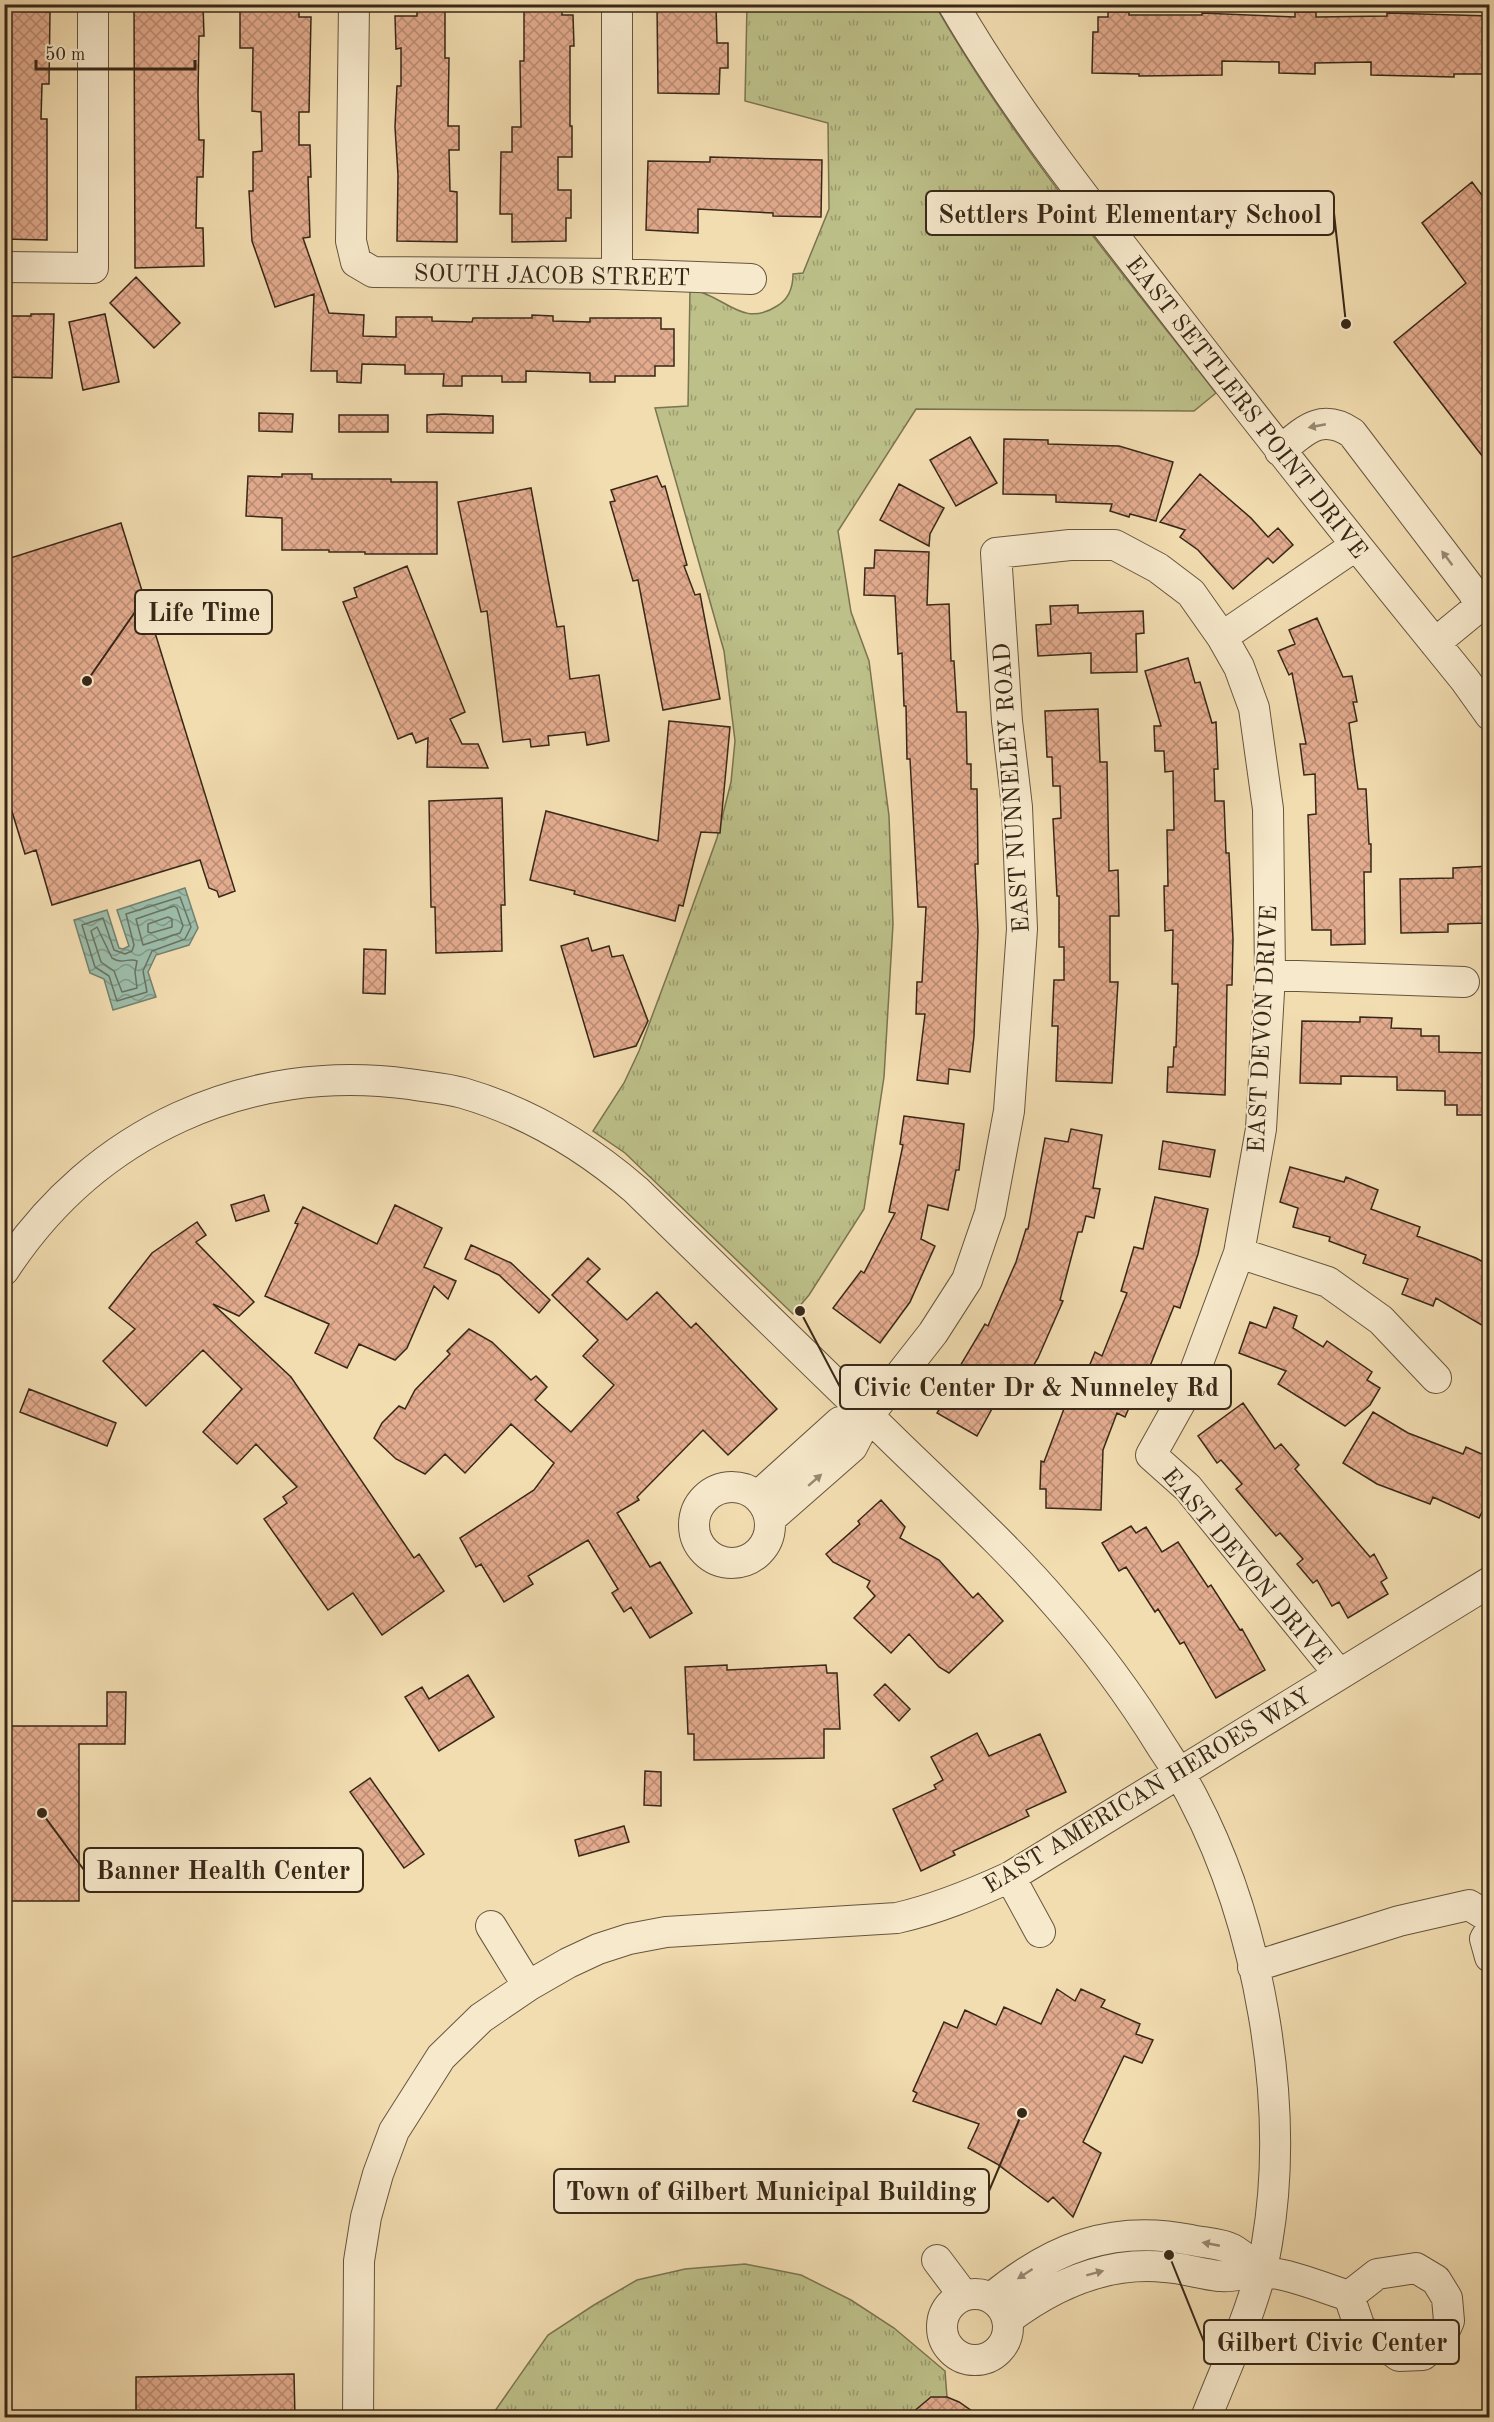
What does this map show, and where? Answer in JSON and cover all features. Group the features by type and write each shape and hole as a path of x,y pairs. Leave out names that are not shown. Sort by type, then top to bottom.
{"street":[{"path":"4,267 93,268 93,4"},
{"name":"SOUTH JACOB STREET","path":"354,4 351,241 356,262 373,272 617,273 751,279"},
{"path":"617,4 617,273"},
{"name":"EAST SETTLERS POINT DRIVE","path":"953,4 993,71 1043,144 1280,451 1490,715"},
{"path":"1280,451 1306,428 1321,424 1340,425 1352,433 1473,592 1480,606 1435,644"},
{"name":"EAST DEVON DRIVE","path":"996,553 1070,545 1115,545 1158,568 1191,593 1222,637 1239,667 1254,708 1269,810 1270,975 1261,1129 1239,1252 1189,1387 1151,1455 1188,1488 1339,1674"},
{"path":"1222,637 1355,546"},
{"name":"EAST NUNNELEY ROAD","path":"868,1416 933,1333 967,1280 990,1213 1009,1111 1022,929 1017,807 1006,721 996,553"},
{"path":"1270,975 1464,982"},
{"path":"4,1270 43,1217 72,1187 134,1141 167,1122 256,1090 308,1081 354,1079 425,1086 461,1093 517,1113 555,1131 608,1166 636,1190 1059,1606 1116,1679 1179,1774 1210,1833 1232,1892 1253,1967 1270,2058 1276,2145 1270,2219 1261,2272 1206,2418"},
{"path":"1239,1252 1328,1282 1381,1320 1436,1378"},
{"path":"764,1507 840,1422 868,1416"},
{"name":"EAST AMERICAN HEROES WAY","path":"358,2418 359,2262 366,2217 378,2174 394,2131 441,2057 481,2018 528,1986 578,1958 629,1940 666,1932 861,1922 897,1918 942,1906 1010,1877 1490,1582"},
{"path":"1010,1877 1040,1932"},
{"path":"1253,1967 1399,1921 1469,1905 1490,1918"},
{"path":"491,1926 528,1986"},
{"path":"1490,1931 1485,1939 1490,1957"},
{"path":"937,2260 987,2305 1042,2263 1077,2247 1128,2235 1161,2234 1231,2248 1261,2272 1349,2296"}],"green space":[{"path":"747,5 935,5 998,107 1033,156 1216,393 1194,411 916,409 838,531 851,612 869,661 889,816 893,924 884,1077 864,1209 809,1295 793,1314 625,1153 593,1131 624,1083 639,1051 673,960 717,838 731,782 735,741 724,651 655,408 688,406 690,289 702,292 743,312 754,314 777,306 790,292 793,274 803,273 829,209 828,123 745,101"},
{"path":"745,2264 801,2275 851,2300 894,2328 945,2371 947,2397 914,2417 490,2418 548,2335 594,2305 637,2280 685,2269"}],"water":[{"path":"185,888 198,928 189,945 156,955 148,972 156,997 113,1010 104,979 90,973 74,920 107,910 119,948 123,949 129,946 117,910"}],"building":[{"path":"134,4 203,4 204,36 199,36 198,94 199,140 204,140 203,177 197,177 196,228 203,228 204,266 135,268"},
{"path":"240,4 299,4 299,17 311,17 309,112 299,112 299,145 310,145 311,177 308,177 310,237 303,238 329,313 364,315 363,336 396,337 396,317 432,317 432,321 472,322 473,318 532,318 532,315 553,316 553,321 590,322 590,318 661,318 661,329 674,329 674,366 655,366 655,376 615,376 615,382 590,382 590,373 526,371 526,382 502,382 502,376 462,376 462,386 443,386 444,374 405,374 405,365 362,364 361,383 337,382 337,371 311,371 314,294 275,307 252,241 249,191 253,191 253,152 262,151 261,112 252,111 253,48 240,48"},
{"path":"417,4 445,4 445,58 449,58 448,126 459,126 459,150 449,150 450,191 457,192 457,242 397,241 398,175 395,127 397,86 401,86 401,48 396,49 395,16 417,16"},
{"path":"524,4 562,4 562,15 573,15 574,46 570,46 572,157 558,157 558,190 571,190 571,218 566,218 566,241 512,242 512,214 500,214 501,152 512,152 512,127 521,127 520,61 524,61"},
{"path":"716,4 717,43 728,43 728,68 720,68 719,94 658,93 657,5"},
{"path":"4,11 50,12 49,84 42,84 41,119 47,119 47,240 4,239"},
{"path":"1108,12 1129,12 1129,15 1202,15 1202,13 1295,17 1295,12 1316,12 1316,17 1387,16 1387,13 1490,16 1490,74 1454,74 1454,77 1371,75 1371,62 1315,63 1315,74 1279,73 1279,62 1222,61 1222,75 1139,76 1139,74 1092,73 1093,32 1098,32 1098,17 1108,17"},
{"path":"710,157 822,160 821,217 773,216 773,213 698,209 698,233 646,230 648,161 710,162"},
{"path":"1472,182 1490,206 1490,466 1394,342 1466,283 1422,223"},
{"path":"136,277 180,323 154,348 110,303"},
{"path":"31,314 54,314 52,378 4,377 4,316 31,316"},
{"path":"105,314 119,382 83,390 69,322"},
{"path":"259,413 293,414 292,432 259,431"},
{"path":"339,415 388,415 388,432 339,432"},
{"path":"427,415 493,416 493,433 427,432"},
{"path":"970,437 997,483 956,506 930,460"},
{"path":"1004,439 1048,440 1048,444 1119,446 1173,462 1156,521 1130,514 1129,517 1110,511 1112,504 1056,502 1056,495 1003,494"},
{"path":"282,474 312,474 312,479 391,479 391,482 437,482 437,554 365,554 365,552 329,552 329,550 282,550 282,518 246,516 248,476 282,477"},
{"path":"1200,474 1251,518 1268,537 1278,528 1293,545 1273,563 1268,558 1233,589 1198,550 1180,537 1185,530 1160,522"},
{"path":"657,476 662,487 665,486 687,565 684,566 695,595 700,594 720,699 663,710 638,580 633,581 610,502 615,501 611,490"},
{"path":"899,484 944,508 930,534 929,546 880,520"},
{"path":"531,488 557,627 564,626 570,679 599,675 609,741 587,745 585,732 548,736 549,745 531,747 530,739 503,742 487,611 481,612 458,502"},
{"path":"121,523 235,891 219,897 217,891 209,888 200,860 52,905 36,850 25,854 10,805 4,802 4,560"},
{"path":"875,550 929,552 927,605 949,604 951,661 954,661 957,712 966,712 967,764 971,764 971,789 977,789 978,864 975,864 978,931 974,1036 970,1072 949,1069 948,1084 917,1080 925,1014 916,1014 917,982 922,982 926,907 918,907 910,759 907,759 906,706 904,706 902,653 898,654 895,596 864,595 865,568 874,568"},
{"path":"407,566 465,712 450,719 462,744 478,744 488,768 427,767 428,738 416,743 412,733 398,739 343,602 357,597 354,588"},
{"path":"1078,605 1078,613 1143,611 1144,633 1136,634 1137,672 1091,673 1091,653 1038,656 1036,625 1051,624 1050,606"},
{"path":"1317,618 1343,677 1352,676 1357,702 1353,702 1357,721 1349,723 1358,789 1366,789 1369,844 1371,844 1371,872 1364,872 1365,944 1331,945 1331,930 1312,930 1308,815 1316,814 1315,774 1304,775 1300,744 1306,744 1292,673 1289,675 1278,651 1295,644 1289,630"},
{"path":"1188,658 1195,683 1200,682 1212,723 1216,722 1218,769 1214,769 1215,801 1224,801 1226,853 1229,853 1233,939 1232,985 1227,985 1225,1095 1167,1092 1168,1067 1173,1067 1174,1047 1176,1047 1178,984 1172,984 1173,930 1165,931 1164,886 1168,886 1167,830 1174,830 1173,771 1165,772 1164,751 1155,751 1154,726 1161,726 1145,671"},
{"path":"1098,709 1100,762 1107,762 1109,871 1118,870 1119,916 1110,916 1110,982 1118,982 1112,1083 1056,1081 1058,1026 1052,1026 1054,980 1064,980 1064,947 1059,947 1059,896 1057,896 1053,819 1061,818 1060,786 1053,786 1052,757 1047,757 1045,711"},
{"path":"669,721 730,727 720,833 701,832 683,906 679,905 675,921 530,880 546,811 658,841"},
{"path":"502,798 505,905 501,905 502,951 436,953 435,907 431,907 429,801"},
{"path":"1490,866 1490,923 1448,924 1448,932 1401,933 1400,879 1453,878 1453,868"},
{"path":"588,938 592,951 609,946 612,957 623,955 648,1021 636,1046 594,1057 561,946"},
{"path":"364,949 386,950 385,994 363,993"},
{"path":"1360,1017 1392,1018 1391,1028 1421,1029 1421,1036 1439,1036 1439,1052 1487,1053 1486,1115 1457,1115 1457,1105 1445,1105 1445,1091 1397,1090 1397,1077 1341,1076 1341,1084 1300,1083 1302,1021 1360,1022"},
{"path":"904,1116 964,1124 959,1170 956,1170 948,1210 928,1205 921,1239 935,1246 910,1302 880,1343 833,1308 861,1271 864,1273 895,1213 889,1212 903,1145 900,1144"},
{"path":"1071,1129 1102,1135 1093,1188 1100,1189 1094,1218 1086,1216 1082,1232 1078,1232 1060,1300 1063,1301 1038,1358 1015,1396 1003,1389 977,1436 937,1413 951,1390 948,1388 957,1371 985,1324 988,1326 1016,1262 1026,1229 1028,1229 1045,1138 1068,1142"},
{"path":"1163,1141 1215,1150 1210,1177 1159,1169"},
{"path":"1290,1167 1344,1182 1346,1177 1378,1190 1371,1209 1420,1227 1417,1236 1476,1258 1490,1266 1490,1330 1436,1298 1433,1306 1402,1294 1408,1279 1363,1263 1366,1255 1329,1241 1330,1237 1293,1227 1298,1208 1280,1202"},
{"path":"264,1195 269,1211 236,1221 231,1205"},
{"path":"1155,1197 1208,1209 1198,1254 1180,1308 1174,1306 1150,1366 1148,1365 1125,1417 1117,1413 1103,1450 1101,1510 1046,1508 1046,1489 1040,1489 1041,1461 1044,1462 1080,1366 1088,1369 1095,1352 1102,1356 1127,1293 1121,1291 1134,1247 1143,1249"},
{"path":"395,1205 442,1228 424,1267 456,1281 448,1299 434,1286 407,1348 395,1360 359,1344 347,1368 315,1353 329,1324 265,1296 298,1224 295,1223 303,1207 377,1244"},
{"path":"197,1222 206,1235 196,1242 254,1302 239,1316 213,1304 291,1377 414,1558 419,1554 444,1591 382,1635 353,1593 328,1610 264,1519 287,1503 283,1497 297,1487 256,1444 237,1464 203,1432 242,1389 203,1350 146,1406 103,1361 135,1329 109,1308 152,1253"},
{"path":"471,1245 511,1263 550,1300 539,1313 499,1275 465,1259"},
{"path":"588,1258 600,1269 587,1282 627,1320 657,1292 691,1328 696,1323 777,1409 728,1455 703,1430 637,1497 639,1500 617,1513 650,1567 660,1562 692,1613 650,1638 631,1607 624,1612 612,1593 618,1589 588,1540 528,1576 533,1584 504,1602 481,1564 476,1567 460,1538 534,1490 554,1463 511,1424 465,1473 445,1454 425,1474 396,1459 374,1438 382,1423 399,1406 405,1409 415,1390 450,1354 447,1351 469,1329 492,1342 531,1380 536,1376 547,1387 535,1400 571,1432 614,1385 583,1356 598,1340 552,1295"},
{"path":"1274,1307 1297,1316 1293,1328 1323,1347 1327,1341 1372,1372 1367,1380 1380,1388 1370,1405 1345,1426 1278,1384 1286,1371 1239,1353 1250,1322 1266,1328"},
{"path":"29,1389 116,1423 107,1446 20,1412"},
{"path":"1243,1403 1275,1449 1281,1444 1299,1465 1295,1469 1370,1557 1374,1554 1387,1578 1381,1582 1388,1594 1348,1618 1339,1602 1332,1606 1317,1580 1313,1583 1297,1564 1303,1559 1280,1533 1276,1536 1236,1489 1242,1484 1221,1460 1217,1463 1198,1436"},
{"path":"1373,1412 1408,1433 1463,1454 1466,1447 1486,1456 1483,1463 1490,1466 1490,1496 1479,1518 1433,1497 1430,1504 1377,1484 1343,1463"},
{"path":"881,1500 905,1527 900,1538 939,1560 973,1598 978,1593 1003,1621 949,1673 939,1667 909,1634 891,1653 854,1618 875,1596 867,1587 870,1581 833,1562 826,1554 860,1524 858,1521"},
{"path":"1131,1526 1136,1533 1146,1527 1162,1552 1178,1542 1208,1587 1211,1585 1240,1630 1242,1629 1265,1670 1216,1698 1184,1642 1180,1644 1158,1609 1155,1612 1126,1567 1119,1571 1102,1543"},
{"path":"727,1665 727,1670 826,1665 827,1673 837,1673 840,1729 824,1729 824,1758 694,1760 694,1734 688,1734 685,1667"},
{"path":"468,1675 494,1717 439,1751 405,1697 422,1687 429,1699"},
{"path":"885,1684 910,1709 899,1721 874,1695"},
{"path":"107,1692 126,1692 125,1744 79,1744 79,1901 4,1901 4,1726 107,1726"},
{"path":"977,1733 989,1756 1040,1734 1066,1792 1026,1810 1029,1816 953,1851 955,1855 921,1871 893,1809 936,1789 934,1785 943,1780 931,1757"},
{"path":"645,1771 661,1772 661,1806 644,1805"},
{"path":"370,1778 424,1854 404,1868 350,1792"},
{"path":"624,1826 629,1842 579,1856 575,1840"},
{"path":"1057,1989 1075,2001 1081,1989 1105,2000 1101,2007 1140,2024 1136,2034 1153,2040 1142,2063 1124,2056 1083,2142 1101,2153 1073,2217 1053,2197 1048,2202 997,2164 968,2148 979,2124 913,2101 917,2093 913,2091 944,2022 957,2028 965,2010 996,2025 1004,2007 1041,2024"},
{"path":"294,2374 295,2418 136,2418 136,2377"},
{"path":"931,2397 947,2397 959,2402 982,2418 906,2418"}],"place":[{"name":"Settlers Point Elementary School","path":"1346,324"},
{"name":"Life Time","path":"87,681"},
{"name":"Civic Center Dr & Nunneley Rd","path":"800,1311"},
{"name":"Banner Health Center","path":"42,1813"},
{"name":"Town of Gilbert Municipal Building","path":"1022,2113"},
{"name":"Gilbert Civic Center","path":"1169,2255"}]}
